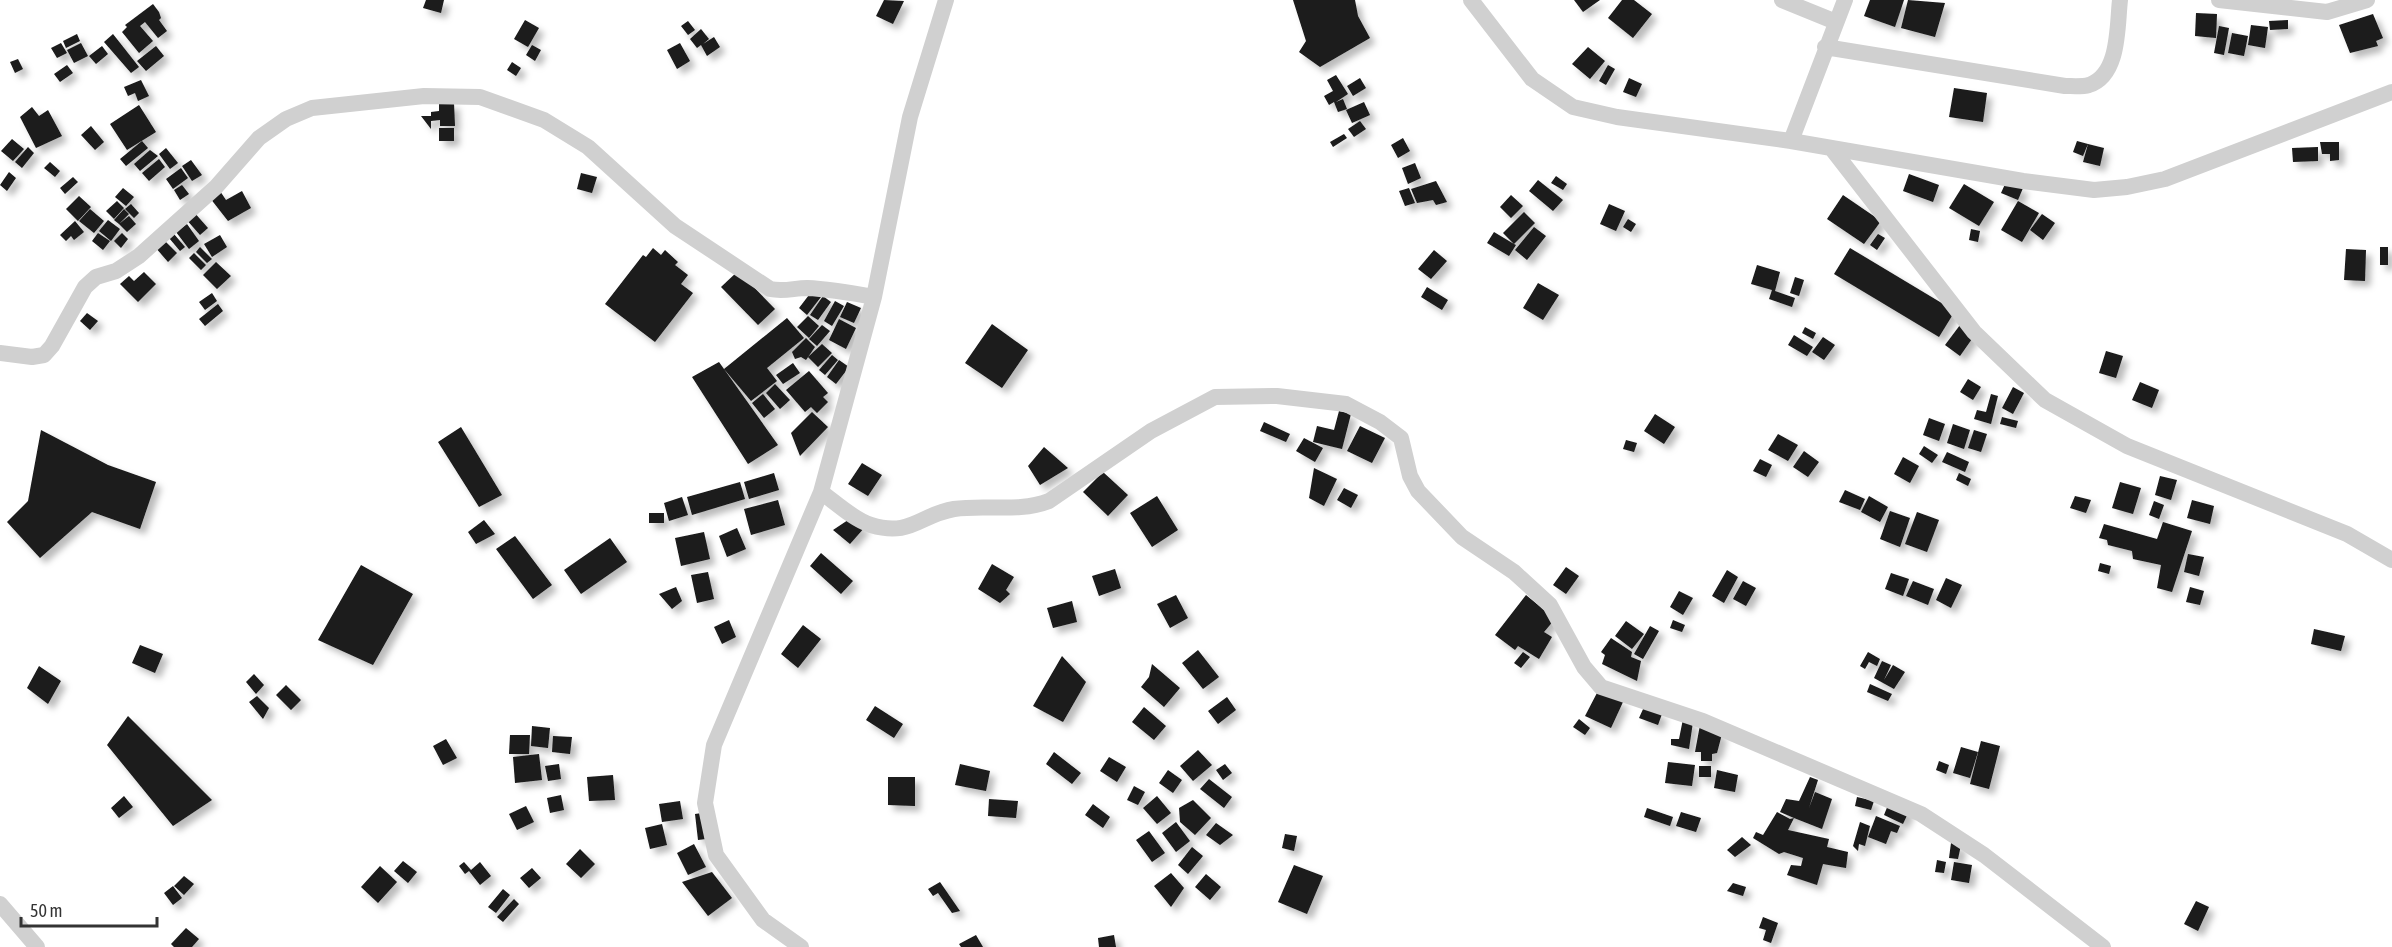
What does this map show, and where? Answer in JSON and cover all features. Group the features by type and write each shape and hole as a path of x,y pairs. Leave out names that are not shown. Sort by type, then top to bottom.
{"street":[{"path":"801,947 763,920 716,855 705,803 714,745 821,492 874,297 910,117 946,0"},
{"path":"1471,0 1532,79 1573,107 1617,117 1791,141 2023,181 2094,190 2127,187 2166,179 2392,92"},
{"path":"1782,0 1836,22"},
{"path":"1791,141 1825,47 1845,0"},
{"path":"1825,47 2065,86 2089,85 2105,74 2114,55 2120,0"},
{"path":"2219,0 2327,12 2345,4 2367,0"},
{"path":"0,353 32,357 44,355 52,346 85,287 96,277 116,271 139,256 216,187 259,138 286,119 312,108 424,96 480,97 544,120 588,147 675,226 770,289 784,292 804,288 832,290 874,297"},
{"path":"1832,149 1974,332 2045,400 2127,446 2347,534 2392,560"},
{"path":"821,492 869,525 890,528 908,528 931,515 954,509 1032,508 1049,501 1152,431 1215,397 1277,396 1346,404 1380,422 1401,438 1410,476 1418,491 1462,537 1514,572 1550,605 1584,668 1601,687 1703,721 1921,814 1984,855 2103,947"},
{"path":"0,904 37,947"}],"building":[{"path":"426,0 444,0 441,13 423,8"},
{"path":"884,0 904,1 893,24 876,16"},
{"path":"1293,0 1355,0 1358,16 1370,38 1320,67 1299,52 1306,41"},
{"path":"1574,0 1600,0 1583,12"},
{"path":"1622,0 1634,0 1652,14 1633,38 1608,18"},
{"path":"1870,0 1904,0 1895,27 1864,16"},
{"path":"1908,0 1945,3 1935,37 1901,28"},
{"path":"153,4 159,12 161,18 159,20 167,31 158,38 145,22 140,26 153,41 139,53 122,32 127,27 125,25"},
{"path":"2196,13 2217,14 2216,38 2195,36"},
{"path":"2373,14 2383,38 2376,41 2378,46 2350,53 2339,25"},
{"path":"525,20 539,28 528,47 514,39"},
{"path":"2288,20 2288,29 2270,30 2269,21"},
{"path":"688,21 695,30 688,35 681,26"},
{"path":"2251,25 2268,27 2265,48 2248,45"},
{"path":"2219,26 2229,28 2224,55 2214,53"},
{"path":"701,29 709,39 703,44 714,37 720,47 707,56 701,45 697,48 690,39"},
{"path":"2232,33 2248,36 2244,56 2228,53"},
{"path":"77,34 80,41 66,48 63,41"},
{"path":"113,34 139,67 131,73 104,42"},
{"path":"61,43 67,53 57,58 51,48"},
{"path":"81,43 88,56 74,63 67,50"},
{"path":"680,43 690,61 677,69 667,50"},
{"path":"532,45 541,50 535,61 526,55"},
{"path":"102,46 108,54 96,64 89,56"},
{"path":"156,46 164,56 146,71 137,61"},
{"path":"1588,47 1605,61 1590,79 1572,64"},
{"path":"18,59 23,69 15,73 10,62"},
{"path":"512,62 521,68 516,76 507,70"},
{"path":"67,65 73,73 60,82 54,74"},
{"path":"1608,65 1615,69 1606,85 1599,81"},
{"path":"1336,75 1348,94 1336,102 1343,99 1347,109 1338,112 1334,102 1329,105 1324,96 1333,91 1327,80"},
{"path":"1360,78 1366,88 1353,96 1347,86"},
{"path":"1629,78 1642,84 1636,97 1623,92"},
{"path":"141,80 149,96 138,101 135,93 128,96 124,87"},
{"path":"1954,88 1987,93 1983,122 1949,117"},
{"path":"1364,102 1370,115 1352,123 1346,110"},
{"path":"454,103 455,126 440,126 440,120 431,121 431,129 421,116 431,116 431,112 439,111 439,104"},
{"path":"139,105 156,132 127,150 110,124"},
{"path":"32,107 39,116 48,110 62,136 36,148 20,117"},
{"path":"1360,121 1366,129 1354,137 1348,129"},
{"path":"91,126 104,142 95,150 81,135"},
{"path":"439,128 454,128 454,141 439,141"},
{"path":"1344,134 1347,138 1333,147 1330,142"},
{"path":"1403,138 1410,151 1398,158 1391,145"},
{"path":"12,139 24,149 13,161 1,151"},
{"path":"142,141 148,148 126,166 120,159"},
{"path":"2077,141 2088,144 2083,156 2073,152"},
{"path":"2320,142 2339,142 2339,160 2330,161 2330,154 2322,154"},
{"path":"2088,144 2104,148 2100,166 2083,162"},
{"path":"28,147 34,153 22,168 15,162"},
{"path":"2318,147 2318,161 2293,162 2292,148"},
{"path":"166,148 178,163 170,169 159,154"},
{"path":"150,150 158,156 140,171 134,164"},
{"path":"159,159 165,167 149,181 142,173"},
{"path":"191,160 202,175 192,181 182,166"},
{"path":"50,162 60,171 55,177 44,168"},
{"path":"1415,163 1421,178 1408,184 1402,168"},
{"path":"181,168 188,178 173,189 166,179"},
{"path":"9,172 16,178 7,191 0,185"},
{"path":"581,173 597,177 592,193 577,189"},
{"path":"1909,174 1939,185 1933,202 1903,191"},
{"path":"1556,176 1567,184 1563,190 1551,183"},
{"path":"73,177 78,182 65,194 60,188"},
{"path":"1538,180 1563,200 1553,211 1529,191"},
{"path":"1436,181 1447,202 1436,205 1433,200 1417,203 1411,189"},
{"path":"2006,182 2023,188 2018,200 2001,193"},
{"path":"1964,184 1994,202 1979,226 1949,208"},
{"path":"182,185 189,194 180,200 174,190"},
{"path":"123,188 134,197 126,206 115,197"},
{"path":"1409,188 1415,203 1405,206 1399,191"},
{"path":"220,191 226,200 242,191 251,208 228,221 210,198"},
{"path":"1511,195 1523,206 1511,218 1500,207"},
{"path":"1843,195 1881,221 1864,244 1827,219"},
{"path":"79,196 91,207 78,221 66,209"},
{"path":"117,201 124,208 114,219 106,211"},
{"path":"2018,201 2039,213 2022,242 2001,230"},
{"path":"131,204 139,213 134,218 125,209"},
{"path":"1609,204 1625,211 1616,231 1600,224"},
{"path":"90,209 104,221 94,233 79,221"},
{"path":"124,209 129,214 119,224 114,220"},
{"path":"193,211 208,228 200,235 185,218"},
{"path":"1524,212 1535,223 1514,244 1503,233"},
{"path":"2042,214 2055,223 2043,240 2030,230"},
{"path":"129,216 136,224 127,232 119,224"},
{"path":"1628,219 1636,224 1631,232 1623,227"},
{"path":"108,220 120,229 111,241 99,231"},
{"path":"75,221 84,232 74,240 71,236 66,241 60,235"},
{"path":"187,224 199,241 189,249 176,232"},
{"path":"1534,227 1546,236 1527,260 1515,250"},
{"path":"1971,229 1980,231 1978,242 1969,240"},
{"path":"1494,232 1516,245 1509,256 1487,243"},
{"path":"98,233 110,241 103,250 92,241"},
{"path":"122,233 128,239 121,248 114,241"},
{"path":"174,234 185,247 180,251 169,238"},
{"path":"1878,234 1885,238 1877,250 1870,245"},
{"path":"220,235 227,247 212,257 204,244"},
{"path":"163,239 177,253 168,262 155,247"},
{"path":"200,247 212,259 207,263 196,252"},
{"path":"2380,247 2388,247 2388,265 2380,265"},
{"path":"653,248 661,255 665,250 678,262 675,265 688,275 681,284 693,293 655,342 605,304 643,255 646,257"},
{"path":"1850,248 1955,311 1939,337 1834,274"},
{"path":"2346,249 2366,250 2365,281 2344,280"},
{"path":"1434,250 1447,261 1431,279 1418,269"},
{"path":"194,253 206,265 201,270 189,258"},
{"path":"216,262 231,276 217,289 203,275"},
{"path":"1757,265 1780,272 1775,291 1795,298 1792,307 1769,299 1772,290 1751,284"},
{"path":"738,271 775,309 758,325 721,287"},
{"path":"144,272 156,284 138,302 120,284 129,276 134,281"},
{"path":"1795,277 1804,280 1799,296 1790,293"},
{"path":"1538,283 1559,295 1543,320 1523,308"},
{"path":"1427,287 1448,300 1442,310 1421,297"},
{"path":"812,291 821,297 807,315 799,308"},
{"path":"212,293 217,301 205,310 199,302"},
{"path":"823,296 831,302 818,320 810,315"},
{"path":"835,301 844,306 832,326 824,321"},
{"path":"847,302 861,308 854,323 840,317"},
{"path":"218,304 223,311 205,326 199,319"},
{"path":"87,313 98,321 90,330 80,321"},
{"path":"808,316 819,326 809,338 797,327"},
{"path":"787,318 804,338 767,368 777,381 751,401 724,369"},
{"path":"839,319 856,328 846,349 829,340"},
{"path":"992,324 1028,350 1002,388 965,363"},
{"path":"822,325 830,331 817,346 809,339"},
{"path":"1960,325 1974,336 1960,356 1945,345"},
{"path":"1805,327 1816,333 1813,339 1802,333"},
{"path":"1794,335 1813,347 1807,356 1788,345"},
{"path":"1823,337 1835,345 1824,360 1812,352"},
{"path":"806,338 815,347 806,360 801,357 795,359 792,352"},
{"path":"822,344 832,353 818,367 808,357"},
{"path":"2106,351 2123,356 2116,378 2099,373"},
{"path":"832,355 838,360 825,375 819,370"},
{"path":"839,360 849,367 836,384 827,377"},
{"path":"719,362 778,445 748,464 692,377"},
{"path":"793,363 800,373 783,384 776,375"},
{"path":"809,371 828,393 823,397 828,402 817,413 811,407 805,412 786,390"},
{"path":"1968,379 1981,387 1973,400 1960,392"},
{"path":"2140,382 2159,390 2152,408 2132,400"},
{"path":"775,384 790,400 780,409 766,393"},
{"path":"2013,387 2024,393 2013,414 2002,408"},
{"path":"763,394 775,409 764,418 752,403"},
{"path":"1991,394 1998,396 1991,424 1974,419 1977,410 1986,412"},
{"path":"1339,411 1351,414 1342,449 1313,442 1317,426 1334,430"},
{"path":"812,412 828,427 800,456 791,433"},
{"path":"1655,414 1675,427 1664,444 1644,431"},
{"path":"2002,417 2018,421 2016,428 2000,424"},
{"path":"1929,418 1945,424 1939,441 1923,435"},
{"path":"1264,422 1290,434 1286,442 1260,431"},
{"path":"1953,424 1970,430 1964,449 1947,443"},
{"path":"1360,426 1385,438 1372,463 1347,451"},
{"path":"461,427 502,495 479,507 438,442"},
{"path":"41,430 108,465 156,482 140,529 92,512 40,558 7,522 28,501"},
{"path":"1974,430 1987,434 1981,452 1968,448"},
{"path":"1778,434 1798,445 1788,461 1768,450"},
{"path":"1304,438 1323,448 1315,462 1296,451"},
{"path":"1626,440 1637,443 1634,452 1623,449"},
{"path":"1924,446 1938,455 1932,463 1919,454"},
{"path":"1044,447 1068,468 1040,485 1028,466"},
{"path":"1804,451 1819,462 1808,477 1793,467"},
{"path":"1947,452 1969,462 1965,472 1942,462"},
{"path":"1903,457 1919,466 1910,483 1894,474"},
{"path":"1760,459 1772,465 1766,477 1753,471"},
{"path":"862,463 882,475 868,496 848,484"},
{"path":"1314,468 1337,479 1324,506 1309,498"},
{"path":"1103,472 1128,495 1108,516 1083,492"},
{"path":"774,473 779,490 749,499 744,482"},
{"path":"1959,473 1971,479 1968,486 1956,480"},
{"path":"2160,476 2177,480 2171,500 2155,495"},
{"path":"740,482 745,499 692,515 687,497"},
{"path":"2120,482 2141,488 2133,514 2112,508"},
{"path":"1344,488 1358,495 1351,508 1337,500"},
{"path":"1845,490 1865,499 1860,510 1839,502"},
{"path":"1157,496 1178,530 1152,547 1130,513"},
{"path":"1869,496 1888,507 1880,522 1861,512"},
{"path":"2075,496 2091,500 2086,513 2070,508"},
{"path":"682,497 688,515 669,521 664,503"},
{"path":"778,500 785,525 751,535 744,509"},
{"path":"2192,500 2214,506 2210,524 2187,518"},
{"path":"2154,501 2164,505 2159,519 2149,515"},
{"path":"1890,511 1910,518 1900,547 1880,539"},
{"path":"1917,512 1939,520 1927,552 1905,544"},
{"path":"649,513 664,513 664,523 649,523"},
{"path":"484,520 495,534 476,544 468,532"},
{"path":"848,520 865,527 850,544 833,530"},
{"path":"2163,522 2192,531 2172,592 2157,588 2161,565 2133,559 2132,551 2108,545 2107,540 2099,538 2104,524 2157,539"},
{"path":"737,528 746,549 727,557 719,536"},
{"path":"704,532 710,559 681,566 675,538"},
{"path":"515,536 552,585 533,599 496,549"},
{"path":"610,538 627,562 581,594 564,570"},
{"path":"821,553 853,581 841,594 810,566"},
{"path":"2188,554 2204,557 2199,576 2184,572"},
{"path":"2100,563 2111,566 2109,574 2098,571"},
{"path":"992,564 1014,577 1006,590 1010,594 1000,603 978,589"},
{"path":"361,565 413,594 373,665 318,640"},
{"path":"1566,567 1579,576 1566,594 1553,585"},
{"path":"1115,569 1121,588 1099,596 1092,576"},
{"path":"1727,570 1738,577 1724,603 1712,596"},
{"path":"708,572 714,599 697,603 691,575"},
{"path":"1891,573 1909,579 1903,596 1885,589"},
{"path":"1946,578 1962,585 1951,608 1936,600"},
{"path":"1743,581 1756,588 1746,606 1733,599"},
{"path":"1913,581 1934,589 1928,605 1906,596"},
{"path":"676,587 682,601 672,609 659,594"},
{"path":"2190,587 2204,591 2200,605 2186,602"},
{"path":"1679,591 1693,598 1683,615 1670,607"},
{"path":"1176,595 1188,618 1170,628 1157,604"},
{"path":"1526,595 1555,619 1544,632 1552,637 1539,659 1518,646 1515,650 1495,635"},
{"path":"1072,601 1077,622 1053,628 1047,608"},
{"path":"729,620 736,637 722,644 714,627"},
{"path":"1673,620 1685,625 1682,632 1670,628"},
{"path":"1626,621 1644,634 1632,649 1615,636"},
{"path":"803,625 821,639 798,668 781,654"},
{"path":"1650,626 1659,631 1643,659 1634,654"},
{"path":"2314,629 2345,636 2341,651 2311,644"},
{"path":"1611,638 1632,652 1631,657 1641,661 1637,681 1602,664 1605,655 1601,652"},
{"path":"140,645 163,654 155,673 132,663"},
{"path":"1198,650 1219,677 1203,689 1182,663"},
{"path":"1523,652 1530,657 1521,668 1514,663"},
{"path":"1868,652 1880,659 1877,666 1869,662 1865,669 1860,666"},
{"path":"1062,656 1086,682 1063,722 1033,706"},
{"path":"1882,661 1891,665 1884,680 1893,665 1905,672 1894,689 1874,678"},
{"path":"1152,664 1180,688 1164,707 1141,687 1149,677"},
{"path":"39,666 61,681 48,704 27,688"},
{"path":"254,674 264,685 256,694 246,682"},
{"path":"1870,684 1892,694 1888,701 1867,692"},
{"path":"286,685 301,700 291,710 276,695"},
{"path":"1598,691 1623,702 1611,728 1585,716"},
{"path":"257,696 269,708 263,719 249,702"},
{"path":"1227,697 1236,710 1218,724 1208,711"},
{"path":"875,706 903,724 894,738 866,720"},
{"path":"1144,707 1166,726 1154,740 1132,722"},
{"path":"1644,707 1662,714 1658,725 1639,718"},
{"path":"128,716 212,800 173,826 107,745"},
{"path":"1579,719 1590,728 1585,735 1573,727"},
{"path":"1683,719 1693,722 1689,749 1671,745 1671,739 1679,739"},
{"path":"1700,725 1722,734 1717,753 1712,754 1712,761 1701,761 1701,752 1695,752"},
{"path":"532,726 550,728 548,748 531,746"},
{"path":"510,735 530,735 529,754 509,754"},
{"path":"553,736 572,737 570,754 552,752"},
{"path":"446,739 457,758 443,765 433,746"},
{"path":"1981,741 2000,746 1989,789 1970,784"},
{"path":"1961,747 1978,752 1970,778 1953,773"},
{"path":"1198,750 1212,765 1193,781 1180,766"},
{"path":"1054,752 1081,773 1072,784 1046,764"},
{"path":"539,754 542,780 515,783 513,757"},
{"path":"1109,757 1126,767 1117,782 1100,771"},
{"path":"1939,761 1949,765 1946,774 1936,770"},
{"path":"1668,762 1695,765 1692,786 1665,783"},
{"path":"559,764 561,779 548,781 545,766"},
{"path":"960,764 990,771 986,791 955,785"},
{"path":"1225,764 1232,773 1223,780 1216,770"},
{"path":"1699,766 1711,766 1711,777 1699,777"},
{"path":"1168,770 1182,780 1173,793 1159,783"},
{"path":"1717,770 1738,775 1735,792 1714,788"},
{"path":"613,775 615,800 589,801 587,777"},
{"path":"888,777 915,777 915,806 888,805"},
{"path":"1810,777 1818,780 1809,808 1815,792 1832,799 1822,829 1780,812 1786,799 1799,801"},
{"path":"1209,779 1232,797 1224,808 1200,789"},
{"path":"1134,786 1145,792 1138,805 1127,800"},
{"path":"561,795 564,810 550,813 547,798"},
{"path":"124,796 133,807 119,818 111,808"},
{"path":"1157,796 1171,813 1157,824 1143,808"},
{"path":"1857,797 1874,801 1871,810 1855,806"},
{"path":"989,799 1018,801 1016,818 988,816"},
{"path":"1193,800 1211,818 1195,835 1180,822 1179,808"},
{"path":"1890,800 1909,811 1903,824 1884,815"},
{"path":"680,801 683,819 662,822 659,804"},
{"path":"1093,804 1110,817 1103,828 1085,815"},
{"path":"526,806 534,822 517,830 509,814"},
{"path":"1647,808 1673,817 1670,826 1644,817"},
{"path":"1681,812 1701,818 1696,832 1676,826"},
{"path":"1777,812 1790,819 1794,818 1788,830 1829,839 1827,847 1848,852 1846,868 1823,864 1817,885 1787,875 1791,865 1801,866 1803,858 1784,852 1779,854 1753,838 1756,832 1763,835"},
{"path":"702,813 706,839 698,840 695,814"},
{"path":"1876,816 1900,826 1897,833 1891,831 1886,844 1868,837"},
{"path":"1176,822 1190,841 1176,852 1162,833"},
{"path":"1860,822 1870,826 1865,846 1859,844 1858,851 1853,846"},
{"path":"1216,823 1233,835 1220,845 1206,835"},
{"path":"662,824 667,845 650,849 645,828"},
{"path":"1149,831 1165,853 1152,862 1136,840"},
{"path":"1285,834 1297,836 1294,851 1282,848"},
{"path":"1742,837 1751,845 1735,857 1727,850"},
{"path":"1951,843 1961,845 1958,859 1949,858"},
{"path":"694,844 706,867 688,875 677,853"},
{"path":"1192,847 1203,856 1188,874 1178,865"},
{"path":"580,849 595,864 581,878 566,864"},
{"path":"1937,860 1946,862 1944,873 1935,872"},
{"path":"403,861 417,872 408,883 394,871"},
{"path":"464,862 471,870 480,862 491,876 480,885 469,871 465,874 459,866"},
{"path":"1954,862 1972,865 1969,883 1951,880"},
{"path":"1294,865 1323,876 1307,914 1278,902"},
{"path":"380,866 397,882 378,903 361,887"},
{"path":"532,868 541,878 529,888 520,878"},
{"path":"712,872 732,898 708,916 682,882"},
{"path":"1171,873 1184,888 1171,907 1154,886"},
{"path":"1206,874 1221,887 1210,900 1195,887"},
{"path":"184,876 194,884 184,895 174,886"},
{"path":"940,882 960,911 952,913 938,893 933,896 928,889"},
{"path":"1733,883 1746,887 1743,896 1727,891"},
{"path":"173,886 182,898 173,905 164,893"},
{"path":"503,889 510,895 496,913 488,907"},
{"path":"514,899 519,904 503,922 497,917"},
{"path":"2196,901 2209,907 2198,931 2184,924"},
{"path":"1763,917 1778,923 1771,943 1763,940 1766,930 1759,928"},
{"path":"186,928 199,939 192,947 174,947 171,944"},
{"path":"976,935 983,947 961,947 959,944"},
{"path":"1114,935 1116,947 1099,947 1098,938"}]}
